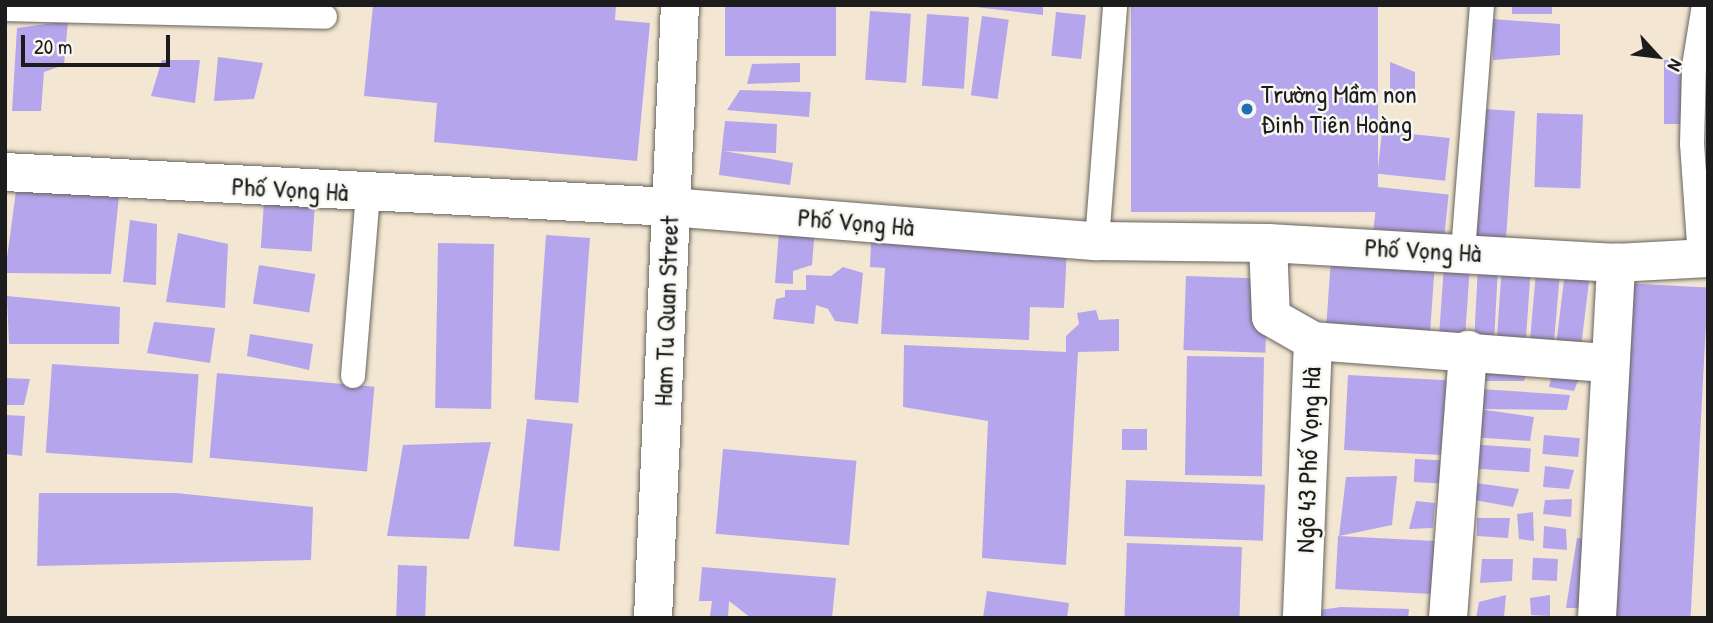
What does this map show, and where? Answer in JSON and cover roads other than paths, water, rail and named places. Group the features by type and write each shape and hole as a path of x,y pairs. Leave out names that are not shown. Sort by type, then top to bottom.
{"street":[{"name":"Ham Tu Quan Street","path":"653,618 680,5"},
{"name":"Phố Vọng Hà","path":"5,172 368,194 670,207 1097,241 1268,243 1463,252 1616,263 1704,258"},
{"name":"Ngõ 43 Phố Vọng Hà","path":"1268,243 1271,317 1313,341 1302,618"},
{"path":"1597,618 1607,363 1616,263"},
{"path":"1313,341 1607,363"},
{"path":"1448,618 1468,351"}],"lane":[{"path":"1097,241 1115,5"},
{"path":"1463,252 1482,5"},
{"path":"1704,5 1694,66 1692,144 1704,258"},
{"path":"5,9 325,18"},
{"path":"353,376 368,194"}],"place":[{"name":"Trường Mầm non Đinh Tiên Hoàng","path":"1247,109"}]}
